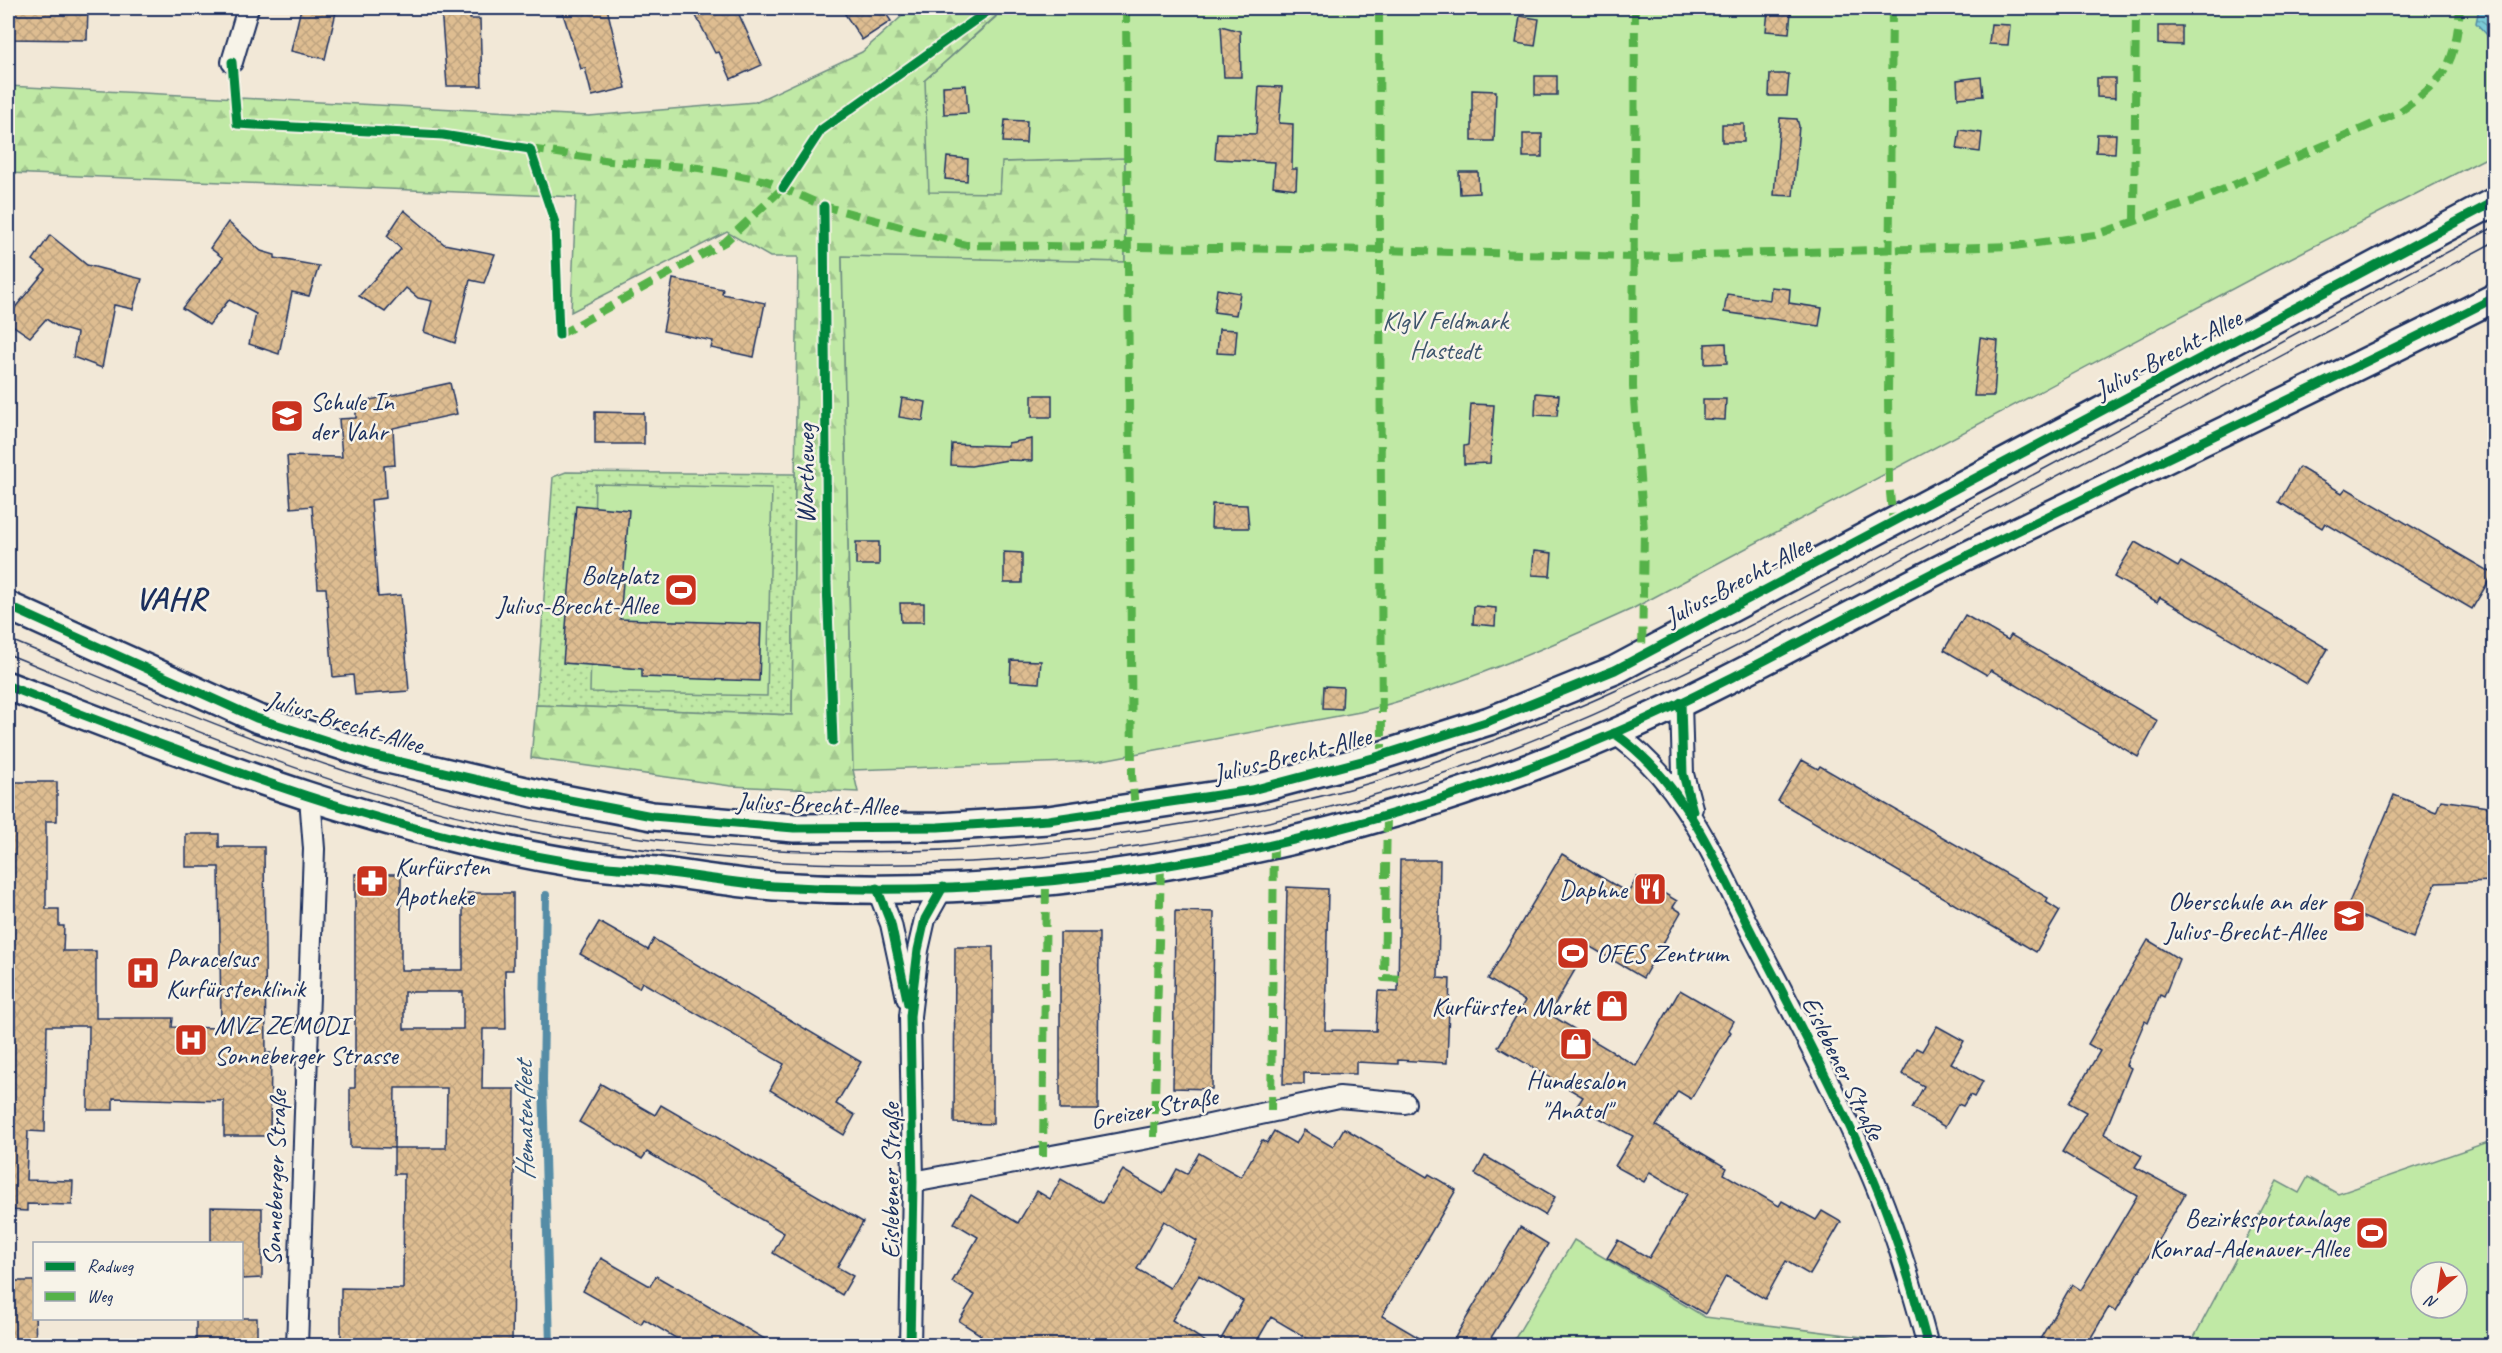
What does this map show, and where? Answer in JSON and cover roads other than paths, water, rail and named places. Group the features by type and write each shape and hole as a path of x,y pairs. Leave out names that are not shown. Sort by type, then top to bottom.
{"main road":[{"name":"Julius-Brecht-Allee","path":"8,606 256,718 371,755 538,794 652,816 794,828 938,827 1048,820 1252,790 1382,755 1489,721 1615,670 2494,202"},
{"path":"8,686 310,797 388,821 519,853 582,865 773,886 943,887 1093,877 1259,848 1387,817 1503,778 1614,733 1681,702 1910,584 2494,298"}],"street":[{"path":"232,62 248,8"},
{"name":"Eislebener Straße","path":"1681,702 1683,774 1695,820"},
{"name":"Eislebener Straße","path":"1614,733 1640,750 1666,778 1695,820 1801,1028 1869,1169 1899,1247 1928,1346"},
{"name":"Sonneberger Straße","path":"297,1346 314,849 310,797"},
{"name":"Eislebener Straße","path":"910,1346 913,1182 910,1016 918,951 925,919 943,887"},
{"name":"Eislebener Straße","path":"877,888 891,924 910,1016"},
{"name":"Greizer Straße","path":"913,1182 1154,1137 1339,1097 1405,1103"}],"water":[{"path":"2479,8 2494,8 2494,34 2488,36 2476,23"}],"waterway":[{"name":"Hematenfleet","path":"546,895 543,1080 550,1346"}],"tram line":[{"path":"8,639 230,730 343,770 459,804 549,823 639,838 731,847 822,851 914,851 1006,846 1097,837 1188,823 1293,803 1371,783 1426,765 1545,721 1678,662 1812,594 2494,227"},
{"path":"8,654 249,751 372,793 498,825 615,845 733,858 851,864 970,862 1088,852 1205,835 1321,809 1435,776 1501,753 1630,698 1818,604 2494,242"}],"place":[{"name":"Schule In der Vahr","path":"287,416"},
{"name":"Bolzplatz Julius-Brecht-Allee","path":"681,590"},
{"name":"Kurfürsten Apotheke","path":"372,881"},
{"name":"Daphne","path":"1650,889"},
{"name":"Oberschule an der Julius-Brecht-Allee","path":"2349,916"},
{"name":"OFES Zentrum","path":"1573,953"},
{"name":"Paracelsus Kurfürstenklinik","path":"143,973"},
{"name":"Kurfürsten Markt","path":"1612,1006"},
{"name":"MVZ ZEMODI Sonneberger Strasse","path":"191,1040"},
{"name":"Hundesalon \"Anatol\"","path":"1576,1044"},
{"name":"Bezirkssportanlage Konrad-Adenauer-Allee","path":"2372,1233"}],"district":[{"name":"VAHR","path":"171,598"}],"park label":[{"name":"KlgV Feldmark Hastedt","path":"1445,335"}]}
